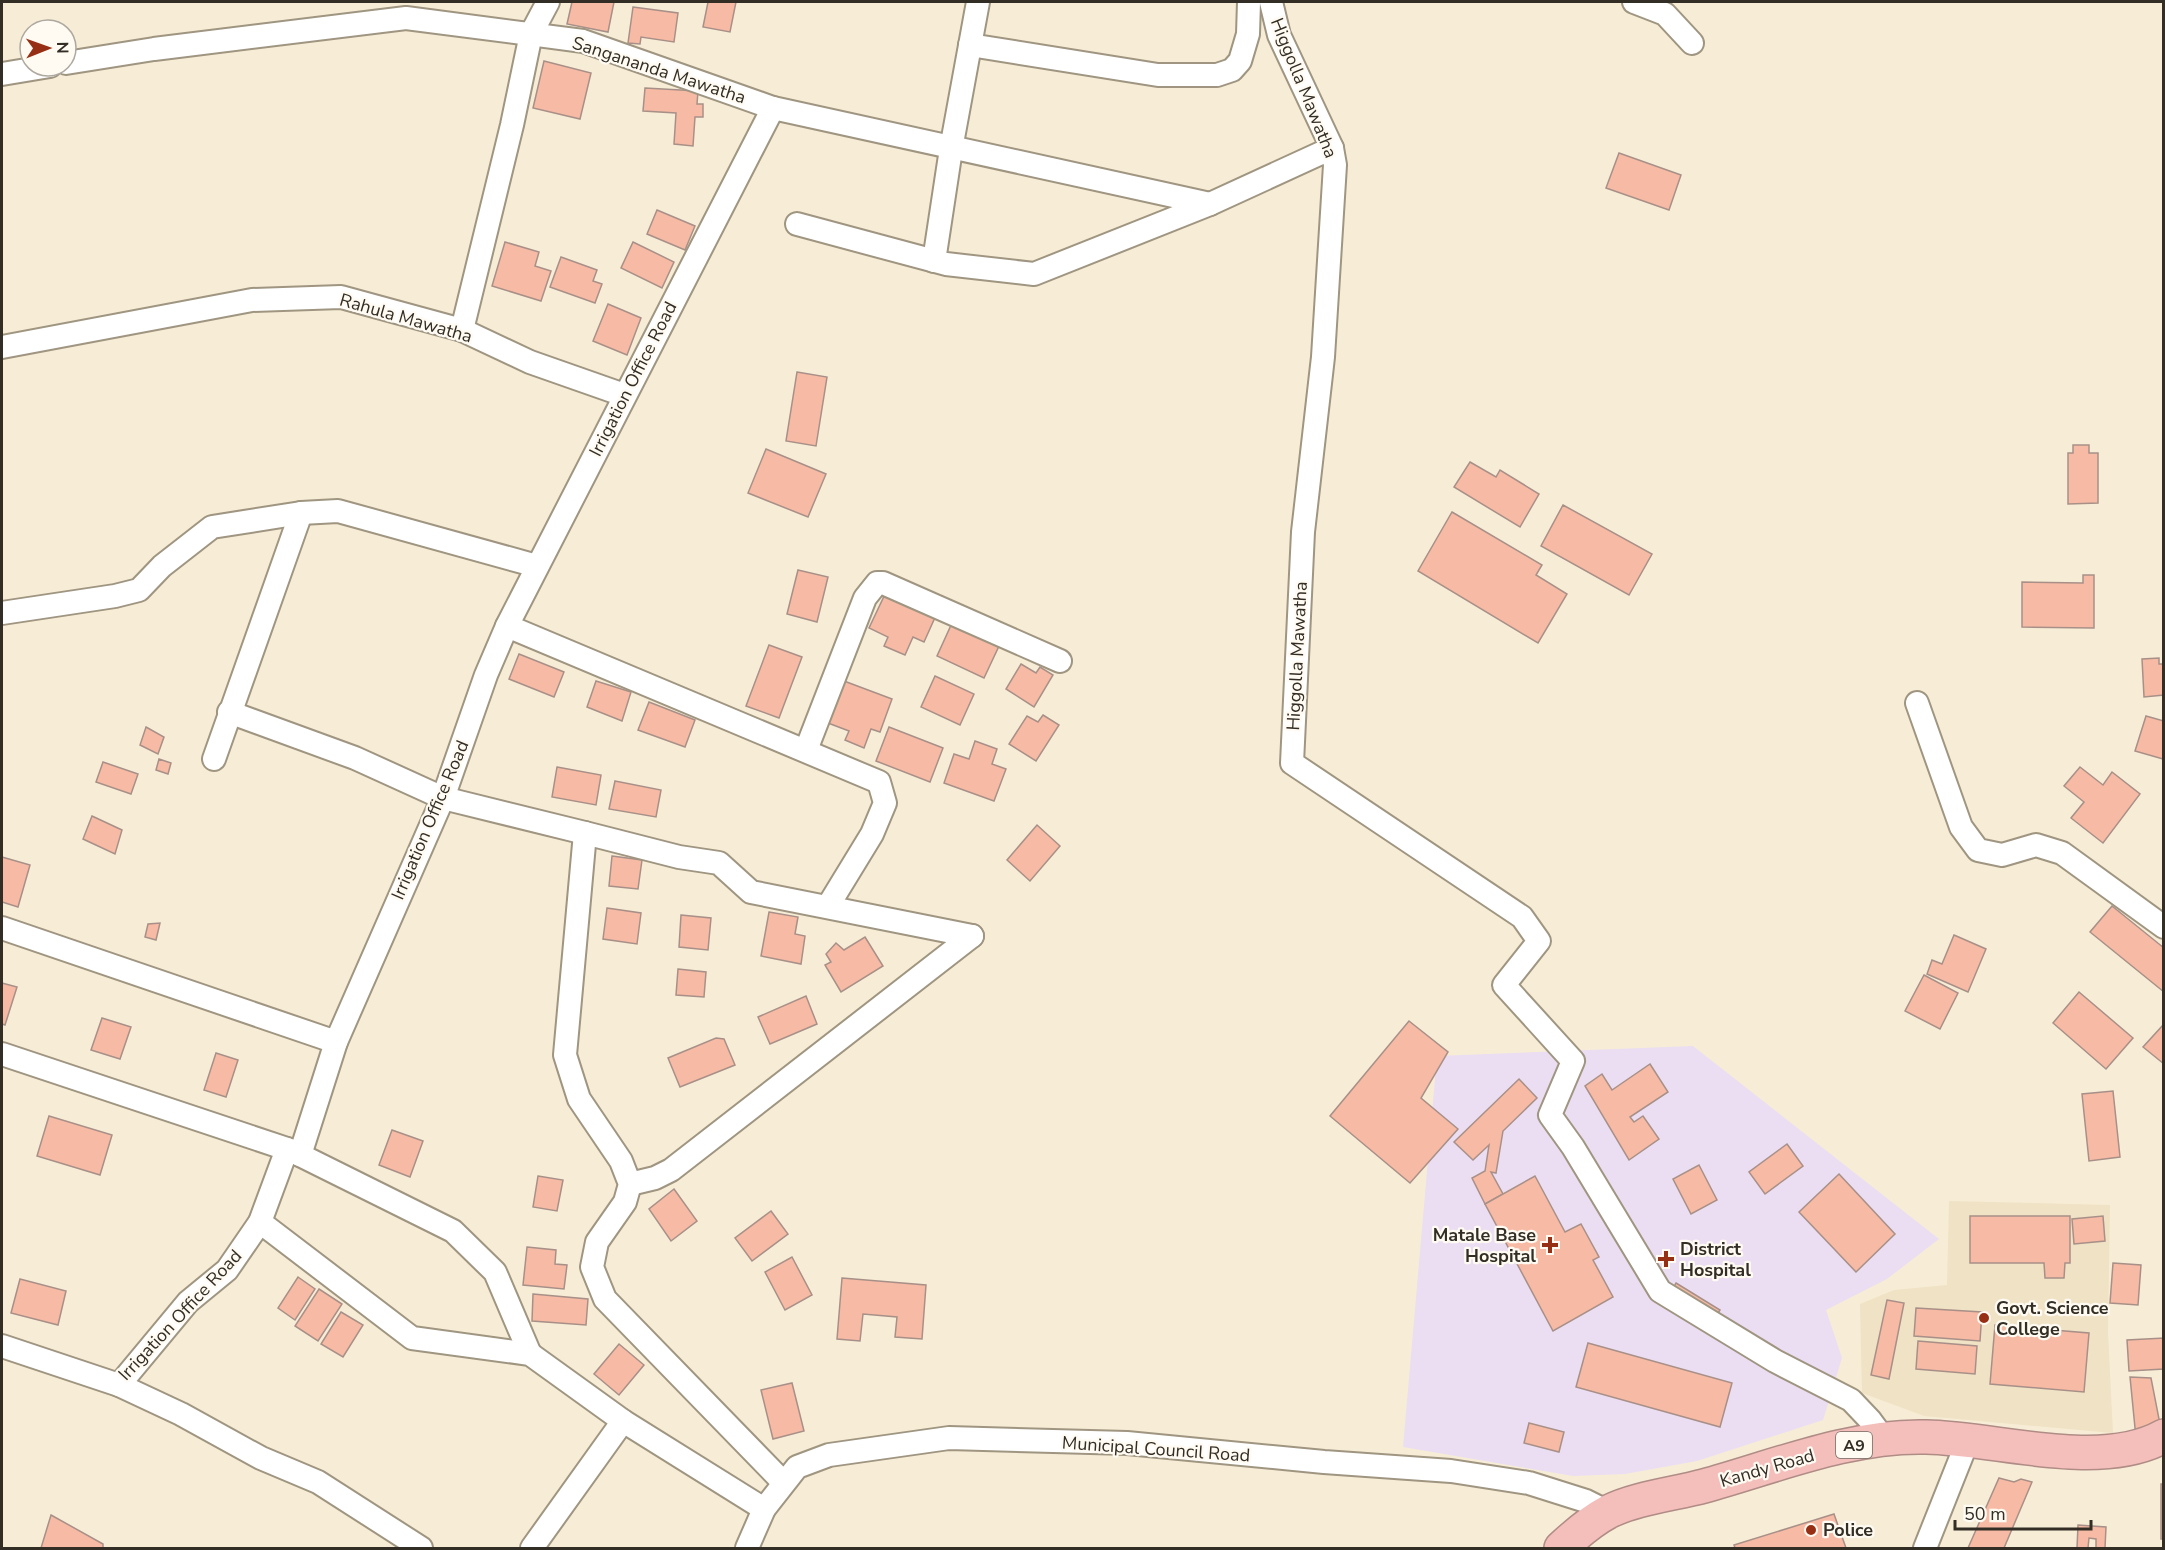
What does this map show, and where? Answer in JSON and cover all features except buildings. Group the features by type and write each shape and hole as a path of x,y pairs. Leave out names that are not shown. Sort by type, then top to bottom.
{"highway":[{"name":"Kandy Road","path":"1561,1548 1608,1512 1797,1459 1884,1439 1925,1437 2069,1452 2107,1452 2147,1444 2163,1436"}],"street":[{"path":"462,330 513,125 531,34 548,2"},
{"path":"934,261 951,148 978,2"},
{"path":"970,45 1158,75 1218,75 1232,70 1240,61 1248,34 1250,2"},
{"name":"Higgolla Mawatha","path":"1271,2 1278,35 1332,148 1335,165 1323,357 1303,532 1292,763 1522,917 1539,941 1504,985 1573,1061 1550,1115 1573,1147 1660,1291 1775,1361 1851,1400 1870,1419 1884,1439"},
{"path":"1634,2 1665,14 1692,43"},
{"name":"Sangananda Mawatha","path":"78,61 154,48 406,18 583,41 773,108 1209,204"},
{"path":"2,74 18,71"},
{"name":"Irrigation Office Road","path":"2,1346 119,1385 188,1302 226,1270 260,1222 293,1152 336,1042 443,798 486,675 507,626 773,108"},
{"path":"797,224 934,261 1034,274 1209,204 1332,148"},
{"name":"Rahula Mawatha","path":"2,347 252,300 341,297 462,330 530,362 624,395"},
{"path":"2,613 115,596 139,590 162,566 212,527 301,513 338,511 537,566"},
{"path":"214,759 301,513"},
{"path":"806,750 865,598 877,583 883,583 1060,661"},
{"path":"507,626 879,782 885,803 872,834 828,906"},
{"path":"1917,703 1961,827 1978,850 2002,855 2036,845 2062,853 2163,927"},
{"path":"229,712 355,758 443,798 680,857 719,863 751,892 972,936 671,1170 655,1178 630,1184"},
{"path":"585,833 565,1055 579,1099 621,1161 630,1184 625,1202 597,1242 592,1267 605,1299 783,1482"},
{"path":"2,928 336,1042"},
{"path":"2,1054 293,1152 453,1232 495,1272 530,1354"},
{"path":"260,1222 412,1338 530,1354 623,1421 764,1509"},
{"path":"119,1385 181,1414 261,1458 318,1482 421,1548"},
{"path":"532,1548 623,1421"},
{"name":"Municipal Council Road","path":"747,1548 764,1509 797,1467 829,1455 949,1438 1127,1443 1313,1461 1451,1471 1529,1483 1586,1501 1608,1512"},
{"path":"1925,1548 1968,1440"}],"shaded area":[{"name":"District Hospital","path":"1693,1046 1939,1239 1887,1279 1826,1310 1842,1358 1823,1420 1697,1461 1625,1474 1573,1476 1403,1447 1437,1056"},
{"name":"Govt. Science College","path":"1949,1201 2110,1205 2108,1332 2113,1433 1924,1416 1862,1393 1860,1304 1894,1290 1947,1285"}],"place":[{"name":"Matale Base Hospital","path":"1550,1245"},
{"name":"District Hospital","path":"1666,1259"},
{"name":"Govt. Science College","path":"1984,1318"},
{"name":"Police","path":"1811,1530"}]}
